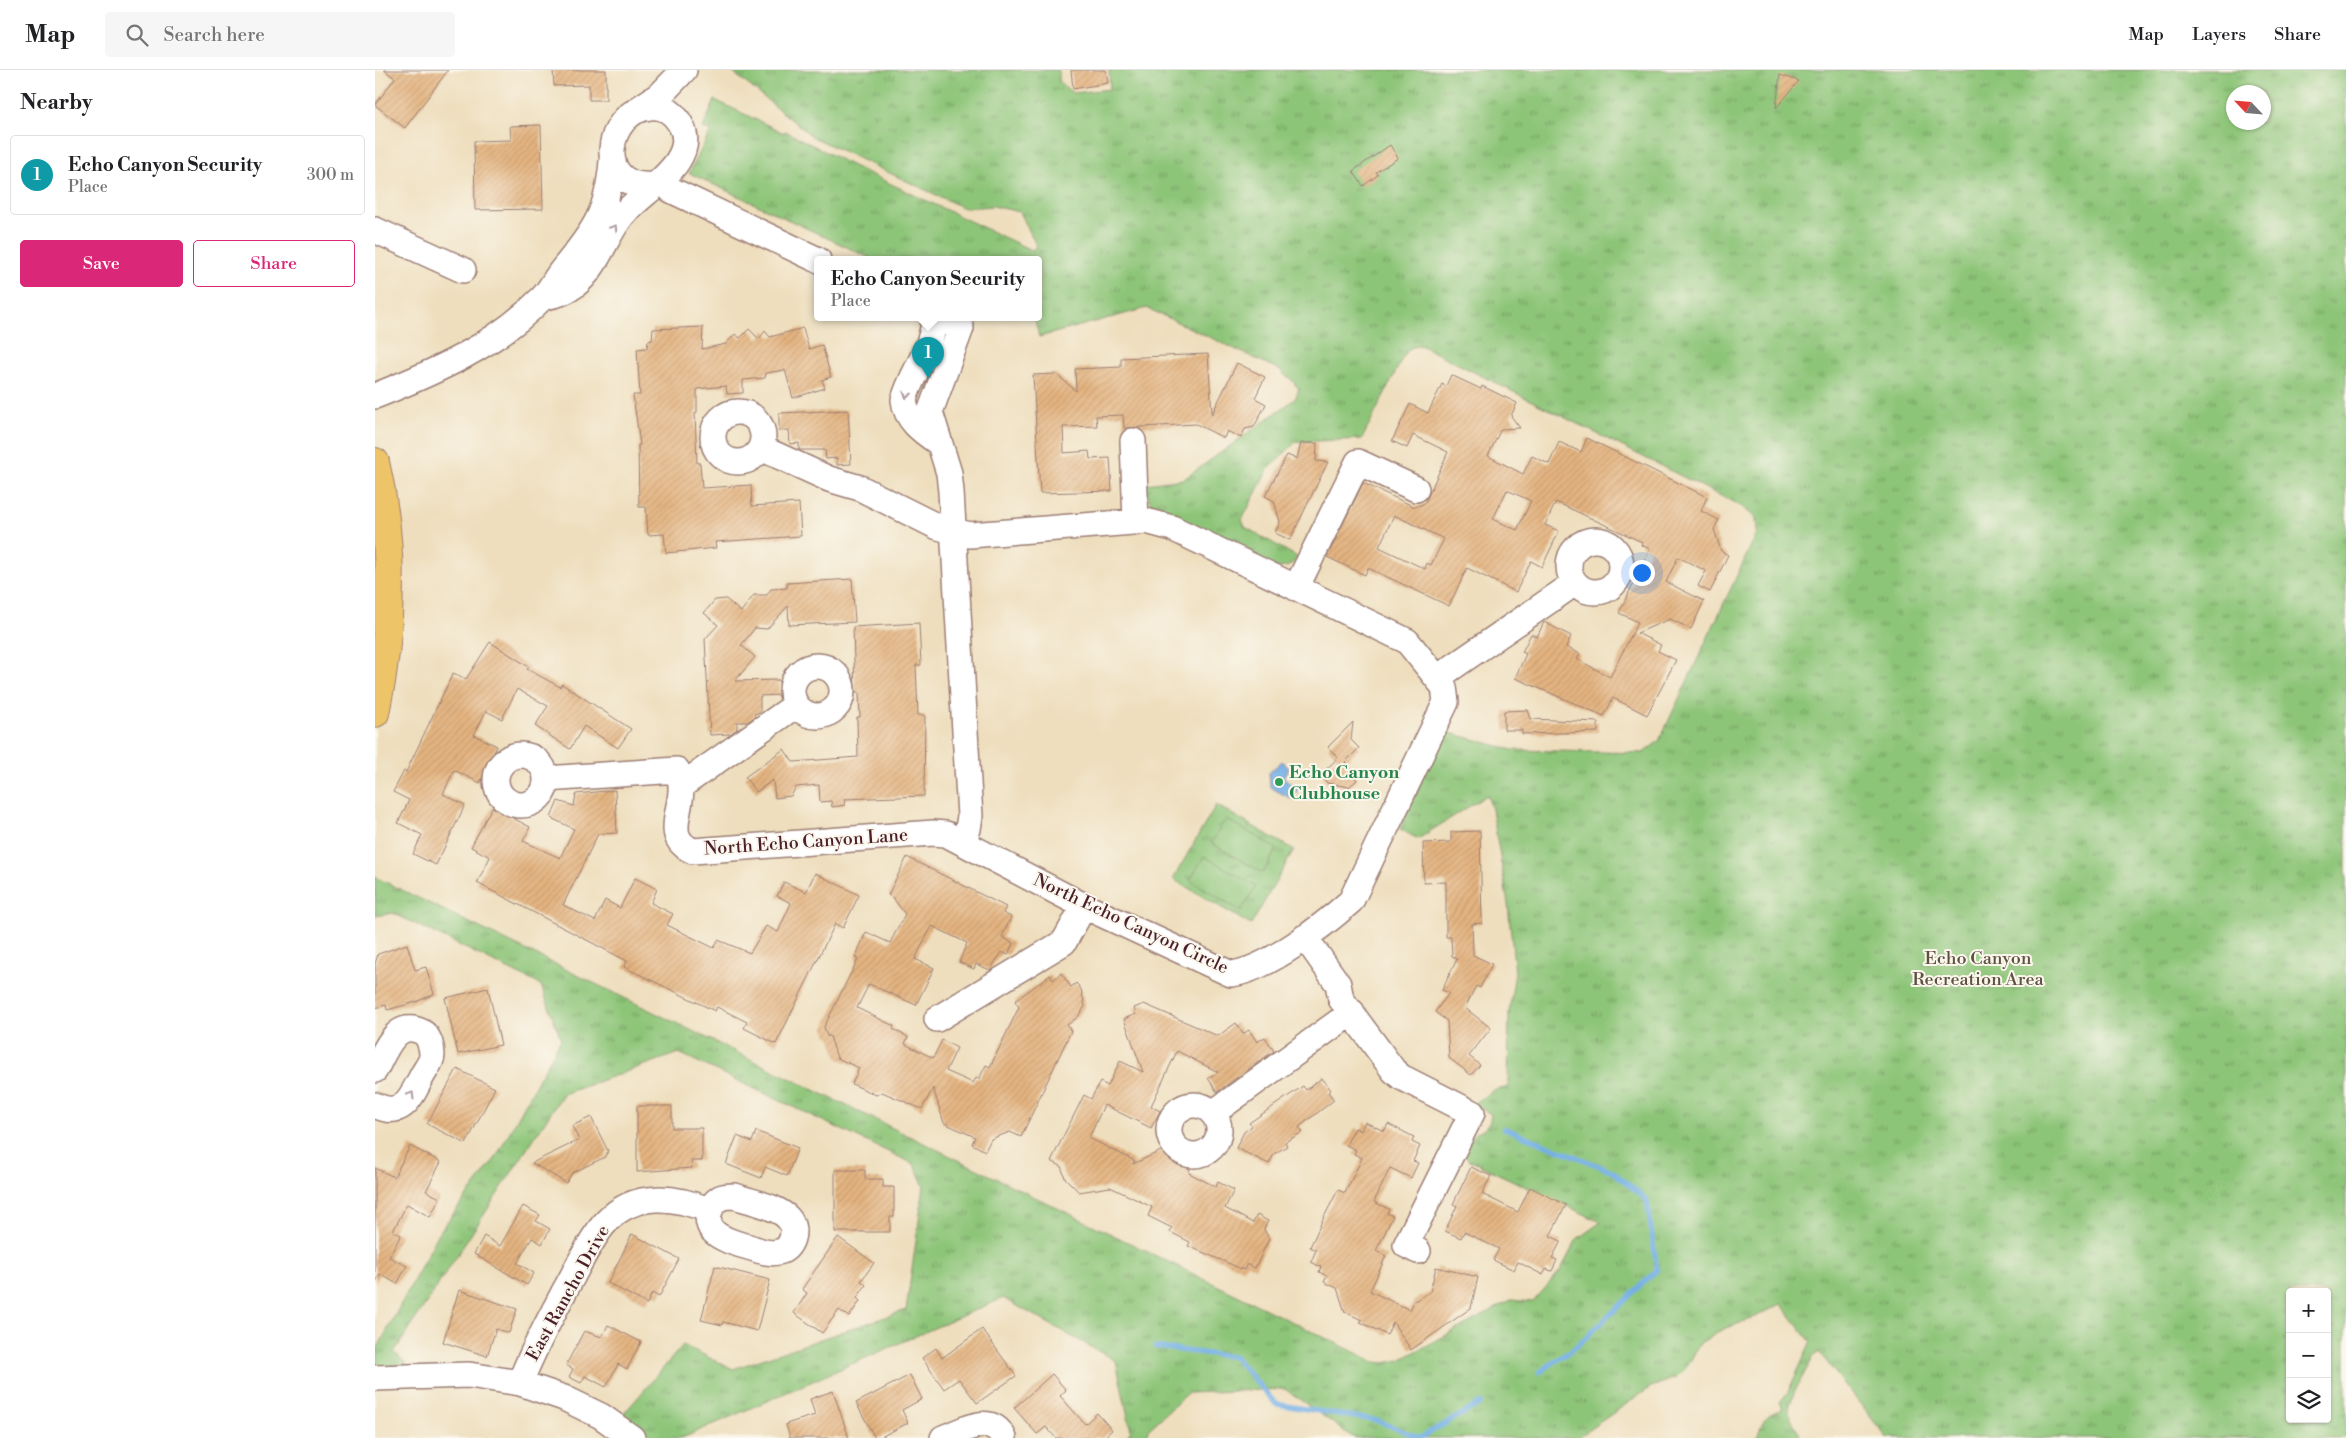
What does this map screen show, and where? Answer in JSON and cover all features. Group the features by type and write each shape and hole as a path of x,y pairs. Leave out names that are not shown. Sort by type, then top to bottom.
{"main road":[{"path":"375,462 383,496 390,588 382,680 375,713"}],"street":[{"path":"375,396 449,365 475,350 512,325 543,298 583,244 605,206 610,189 614,138 621,124 636,110 661,94 684,70"},
{"path":"543,298 573,286 590,270 622,216 678,162 682,151 683,105 689,70"},
{"path":"636,110 650,106 666,110 675,115 683,127"},
{"path":"612,161 624,180 638,186 657,183 814,258"},
{"path":"375,230 463,270"},
{"path":"935,321 930,340 904,400 905,408 911,419 921,431 939,443"},
{"path":"944,321 961,328 960,337 931,404 930,412 949,472 954,532 970,816 968,829 962,842"},
{"path":"1133,441 1135,522"},
{"name":"North Echo Canyon Circle","path":"761,448 829,479 860,488 938,527 954,532 987,535 1146,521 1172,528 1407,641 1444,687 1445,702 1351,901 1330,920 1249,970 1231,974 1084,906 962,842"},
{"path":"1296,588 1358,462 1416,489"},
{"path":"1437,678 1575,583"},
{"path":"546,779 677,770 681,786 796,705"},
{"name":"North Echo Canyon Lane","path":"681,786 675,832 682,846 693,851 933,832 946,834 962,842"},
{"path":"937,1019 1064,942 1084,906"},
{"path":"1298,941 1338,984 1346,1006 1401,1077 1472,1113 1406,1245 1417,1251"},
{"path":"1213,1113 1346,1006"},
{"path":"375,1070 391,1040 399,1030 412,1028 425,1033 431,1044 432,1058 408,1102 393,1109 377,1110"},
{"name":"East Rancho Drive","path":"520,1383 536,1344 584,1257 607,1221 630,1204 653,1199 667,1198 690,1202 710,1211"},
{"path":"375,1378 469,1375 520,1383 545,1390 579,1405 601,1416 632,1438"},
{"path":"943,1438 975,1425 988,1423 1000,1429 1004,1438"}],"green space":[{"name":"Echo Canyon Recreation Area","path":"730,70 1059,70 1059,82 1073,93 1110,89 1109,70 2346,70 2346,1438 1887,1438 1819,1352 1814,1356 1791,1400 1789,1413 1800,1438 1757,1438 1765,1419 1783,1409 1780,1402 1788,1392 1811,1342 1781,1304 1751,1319 1724,1329 1700,1343 1687,1367 1676,1378 1651,1387 1577,1438 1354,1438 1285,1389 1188,1393 1148,1430 1145,1438 1125,1438 1131,1431 1116,1361 1003,1298 682,1438 654,1438 621,1417 683,1345 733,1369 906,1310 924,1186 914,1164 679,1053 563,1094 394,1352 407,1364 375,1369 375,1353 440,1231 495,1159 561,1039 541,985 393,913 375,916 375,877 1375,1362 1384,1363 1400,1360 1511,1300 1533,1302 1560,1271 1577,1239 1601,1222 1469,1160 1459,1150 1475,1133 1485,1128 1490,1121 1491,1114 1474,1104 1493,1091 1508,1087 1509,1012 1515,973 1508,904 1492,809 1487,795 1418,839 1400,829 1443,731 1513,750 1643,753 1659,741 1757,533 1756,518 1741,506 1420,345 1410,348 1402,359 1362,439 1296,442 1267,471 1242,520 1245,527 1299,558 1287,567 1275,568 1153,507 1147,495 1146,484 1184,479 1295,399 1299,389 1282,371 1147,308 1039,337 1035,321 1042,321 1042,256 866,256 689,173 711,131 703,128 715,100 784,133 785,131 853,166 1031,250 1037,247 1020,212 993,206 964,208 813,137"},
{"path":"1216,805 1294,850 1251,925 1173,879"},
{"path":"1226,819 1277,849 1263,873 1211,843"},
{"path":"1204,856 1256,886 1241,911 1190,880"}],"water":[{"name":"Echo Canyon Clubhouse","path":"1282,761 1289,768 1283,777 1298,789 1292,799 1270,787 1269,773"}],"building":[{"path":"384,70 448,70 405,128 375,105 395,78"},
{"path":"553,70 606,70 606,100 589,100 589,85 554,86"},
{"path":"1071,70 1106,70 1108,83 1073,89"},
{"path":"1780,75 1799,81 1776,108"},
{"path":"541,125 543,209 475,210 474,141 511,140 510,126"},
{"path":"1390,145 1398,158 1376,172 1378,175 1363,186 1353,171"},
{"path":"703,327 702,349 726,344 735,334 740,338 749,329 759,339 765,331 770,337 803,328 809,349 822,345 831,377 822,380 825,388 793,398 785,370 766,373 765,378 743,380 743,393 727,394 726,386 697,389 697,412 695,413 697,463 700,463 702,488 751,485 752,506 799,503 801,536 715,542 716,548 666,553 664,534 648,535 646,507 639,507 638,445 640,445 633,395 640,395 637,349 647,348 648,341 652,340 653,329"},
{"path":"1208,354 1212,414 1237,363 1265,377 1255,398 1266,404 1254,427 1245,429 1241,438 1227,431 1224,438 1196,424 1124,428 1123,415 1096,416 1097,426 1063,427 1064,453 1089,451 1090,459 1110,458 1112,491 1040,493 1033,375 1056,374 1076,391 1075,369 1121,367 1121,358"},
{"path":"1451,375 1481,389 1482,386 1517,403 1511,416 1520,428 1501,429 1488,456 1523,474 1532,456 1549,464 1559,442 1581,452 1587,438 1707,497 1701,511 1719,520 1714,529 1721,551 1728,555 1710,592 1698,586 1706,571 1678,557 1666,582 1704,601 1691,629 1670,619 1637,633 1661,645 1658,651 1676,660 1647,715 1613,698 1604,716 1515,678 1526,654 1522,652 1531,634 1537,637 1544,622 1571,636 1566,647 1580,654 1577,659 1610,677 1638,622 1619,613 1650,549 1641,545 1642,542 1556,502 1545,525 1559,531 1542,567 1531,561 1516,592 1467,568 1449,606 1368,568 1365,575 1327,557 1363,483 1415,507 1425,503 1448,452 1413,435 1407,448 1392,441 1410,404 1428,413 1442,384 1446,386","holes":["1507,490 1531,501 1517,530 1493,519","1394,515 1444,539 1431,565 1427,563 1425,569 1379,547"]},
{"path":"848,410 851,464 837,465 837,458 826,459 825,450 799,450 799,443 790,444 789,430 779,431 779,413"},
{"path":"1301,443 1317,443 1316,461 1328,462 1290,540 1275,533 1280,522 1274,501 1265,496 1287,455 1297,459"},
{"path":"852,579 855,622 789,625 788,606 767,629 755,628 741,645 755,657 735,681 779,680 780,695 760,696 760,712 754,714 755,717 747,722 737,722 737,729 730,734 710,735 705,639 718,625 704,613 715,600 726,599 741,612 754,595 767,595 771,589 787,588 787,583"},
{"path":"919,623 921,665 916,665 918,715 925,715 924,796 844,799 845,805 832,807 831,801 820,802 819,785 796,787 791,796 775,798 773,780 756,792 745,777 784,749 793,762 858,757 857,717 860,717 859,692 855,692 853,627"},
{"path":"490,642 529,667 527,669 560,687 562,684 631,729 618,748 584,726 570,749 535,726 548,706 517,689 502,719 486,711 474,735 497,746 480,783 454,770 443,794 465,805 436,865 413,854 422,835 398,823 409,800 393,792 404,771 406,772 453,673 466,679"},
{"path":"1528,710 1531,719 1598,722 1598,732 1522,734 1522,730 1504,730 1504,711"},
{"name":"Echo Canyon Clubhouse","path":"1353,722 1351,740 1359,748 1345,762 1357,780 1349,787 1327,783 1321,774 1338,758 1328,747"},
{"path":"615,790 617,833 598,834 563,905 595,921 605,900 620,908 635,878 657,889 651,903 673,914 667,925 714,948 718,940 750,953 766,926 778,932 791,903 777,896 784,882 806,892 815,873 859,895 843,928 835,924 776,1044 744,1028 747,1022 717,1007 715,1011 624,967 627,961 477,883 490,857 471,847 492,807 530,827 523,841 560,858 574,829 551,818 558,801 574,806 576,794"},
{"path":"1480,831 1482,923 1472,924 1473,955 1492,964 1480,988 1476,986 1465,1008 1491,1028 1469,1056 1480,1065 1471,1075 1449,1058 1447,1021 1435,1012 1449,993 1442,990 1457,959 1452,956 1451,937 1446,937 1446,882 1424,883 1423,843 1451,842 1451,832"},
{"path":"907,857 1006,907 1003,913 1011,917 1002,937 1013,943 1008,955 1002,952 990,970 976,964 974,969 959,962 967,943 932,926 915,959 934,968 916,1005 869,984 857,1008 894,1026 893,1029 908,1037 905,1044 933,1058 942,1040 957,1048 946,1071 973,1083 976,1078 979,1079 986,1065 990,1067 1019,1007 1015,1001 1050,975 1053,980 1061,973 1071,987 1076,983 1081,989 1085,1006 1078,1017 1067,1025 1071,1031 1021,1137 1010,1132 991,1139 985,1151 972,1144 975,1137 944,1123 933,1088 922,1109 882,1092 876,1095 852,1084 859,1068 837,1058 830,1036 827,1036 824,1027 858,959 855,958 866,932 890,943 905,914 893,898 888,895"},
{"path":"407,944 415,970 426,967 434,994 416,1002 387,1010 386,1005 375,1008 375,964 378,954"},
{"path":"488,988 501,1045 458,1054 445,998"},
{"path":"1144,1004 1218,1036 1236,1023 1243,1034 1249,1030 1257,1042 1265,1037 1274,1051 1217,1092 1208,1078 1218,1072 1177,1051 1151,1106 1160,1111 1151,1128 1104,1105 1089,1138 1135,1161 1133,1164 1161,1151 1185,1162 1183,1166 1190,1169 1189,1173 1216,1187 1218,1182 1234,1190 1225,1208 1253,1223 1257,1215 1268,1221 1264,1229 1269,1239 1255,1268 1247,1264 1244,1270 1188,1246 1190,1242 1170,1232 1172,1228 1148,1216 1152,1207 1110,1187 1079,1192 1065,1178 1061,1166 1051,1161 1084,1095 1091,1099 1100,1082 1108,1086 1120,1061 1143,1072 1124,1019 1136,1014 1134,1008"},
{"path":"457,1069 495,1088 466,1144 427,1124"},
{"path":"1322,1078 1331,1090 1328,1092 1334,1100 1299,1127 1303,1132 1285,1142 1287,1146 1274,1154 1269,1164 1236,1148 1244,1132 1252,1126 1249,1123 1303,1086 1306,1090"},
{"path":"637,1106 672,1106 672,1128 702,1128 702,1161 691,1161 692,1168 637,1172"},
{"path":"591,1117 608,1151 605,1157 572,1173 566,1183 532,1163 579,1140 572,1126"},
{"path":"1365,1122 1384,1131 1388,1124 1414,1137 1412,1142 1420,1146 1413,1161 1418,1163 1411,1178 1390,1168 1374,1202 1389,1209 1387,1213 1393,1216 1376,1251 1386,1256 1370,1291 1410,1310 1414,1301 1430,1292 1436,1267 1478,1277 1471,1308 1411,1350 1393,1322 1387,1335 1360,1322 1362,1320 1345,1312 1337,1288 1324,1282 1327,1276 1319,1272 1321,1267 1311,1262 1316,1250 1310,1247 1324,1217 1338,1190 1345,1193 1362,1158 1354,1154 1356,1150 1346,1145 1355,1128 1361,1131"},
{"path":"756,1131 798,1148 787,1176 765,1167 761,1178 726,1164 737,1136 752,1142"},
{"path":"410,1146 441,1162 426,1191 440,1198 430,1217 407,1204 393,1231 401,1235 389,1257 407,1266 397,1284 380,1274 375,1284 375,1168 394,1177"},
{"path":"1471,1167 1491,1176 1482,1194 1518,1212 1530,1187 1566,1205 1550,1236 1561,1241 1552,1258 1557,1260 1552,1271 1546,1269 1543,1275 1518,1262 1514,1270 1493,1260 1499,1249 1464,1232 1461,1238 1445,1231 1457,1206 1453,1204"},
{"path":"835,1170 865,1170 865,1179 883,1179 883,1187 894,1187 894,1217 890,1217 890,1232 835,1232"},
{"path":"523,1206 540,1215 536,1221 550,1229 542,1244 532,1238 517,1263 534,1273 527,1285 474,1254 484,1236 500,1246"},
{"path":"632,1234 679,1259 659,1297 652,1293 647,1304 608,1283"},
{"path":"838,1237 874,1263 861,1281 866,1285 857,1298 860,1301 849,1317 839,1310 822,1333 794,1313 807,1293 802,1289"},
{"path":"715,1266 770,1280 757,1331 723,1322 722,1325 701,1320"},
{"path":"459,1290 517,1309 509,1333 496,1329 487,1356 443,1342"},
{"path":"608,1325 641,1342 627,1369 618,1364 606,1387 585,1376 581,1383 569,1377 573,1369 566,1365 584,1331 602,1337"},
{"path":"982,1329 1016,1376 977,1403 959,1379 944,1389 922,1358 936,1348 942,1358"},
{"path":"1052,1374 1066,1390 1060,1396 1085,1424 1097,1413 1112,1430 1103,1438 1056,1438 1046,1427 1037,1434 1014,1408"},
{"path":"910,1375 922,1399 902,1410 908,1423 879,1438 875,1438 856,1403"},
{"path":"833,1391 849,1438 790,1438 786,1424 815,1415 810,1399"}],"waterway":[{"path":"1504,1128 1612,1171 1647,1200 1657,1270 1577,1346 1540,1372"},
{"path":"1155,1347 1234,1357 1276,1404 1378,1421 1420,1438 1481,1403"}],"place":[{"name":"Echo Canyon Security","path":"928,378"},
{"name":"Echo Canyon Clubhouse","path":"1279,782"}]}
